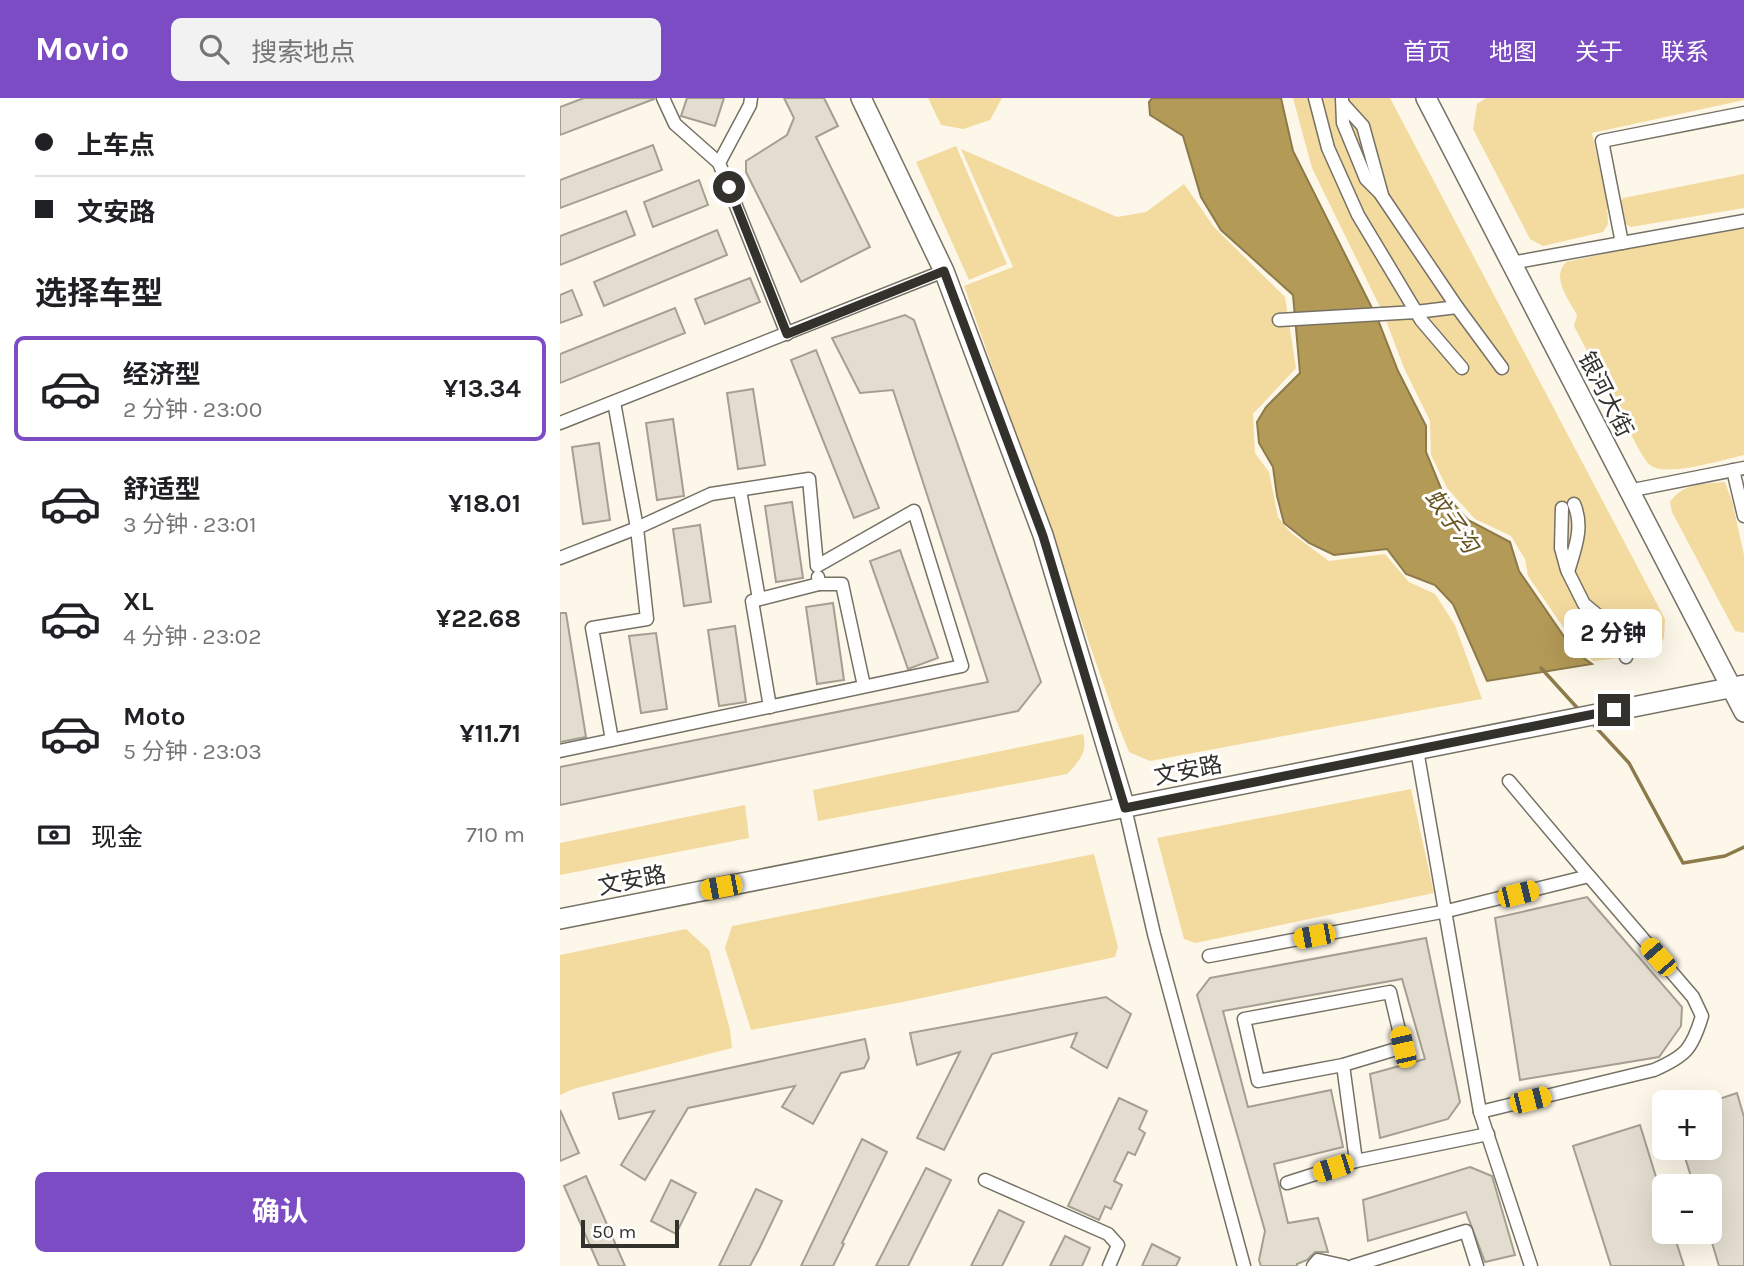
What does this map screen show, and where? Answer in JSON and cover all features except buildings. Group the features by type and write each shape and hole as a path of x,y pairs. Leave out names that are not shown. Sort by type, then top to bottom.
{"main road":[{"path":"861,98 944,271 1043,536 1125,808"},
{"name":"银河大街","path":"1426,98 1628,491 1737,686 1744,712"},
{"name":"文安路","path":"560,919 1737,686"}],"street":[{"path":"663,98 675,124 719,163 787,334"},
{"path":"719,163 750,105 751,98"},
{"path":"1315,98 1328,148 1358,215 1416,312 1462,368"},
{"path":"1343,101 1343,122 1366,179 1382,196 1502,368"},
{"path":"1622,243 1602,141 1744,113"},
{"path":"1511,263 1744,220"},
{"path":"560,423 944,271"},
{"path":"1279,320 1457,307"},
{"path":"611,740 592,628 647,619 637,528 614,402"},
{"path":"1628,491 1739,469 1744,516"},
{"path":"560,558 637,528 711,494 809,479 819,584"},
{"path":"740,490 759,599"},
{"path":"1568,506 1580,517 1578,540 1568,572 1584,604 1618,632 1626,657"},
{"path":"560,751 962,666 914,511 817,566"},
{"path":"770,707 752,601 819,584 842,584 864,687"},
{"path":"1417,750 1480,1112 1531,1266"},
{"path":"1480,1112 1654,1070 1680,1059 1695,1037 1702,1016 1693,997 1509,781"},
{"path":"1125,808 1154,934 1244,1266"},
{"path":"1209,956 1447,911 1590,876"},
{"path":"1390,992 1403,1047 1343,1065 1258,1081 1244,1019 1390,992"},
{"path":"1343,1065 1356,1161"},
{"path":"1287,1183 1356,1161 1488,1134"},
{"path":"985,1180 1108,1234 1118,1245 1109,1266"},
{"path":"1353,1266 1466,1231 1477,1266"},
{"path":"1313,1266 1318,1260 1345,1266"}],"shaded area":[{"path":"928,98 1002,98 990,120 963,129 941,125"},
{"path":"1293,98 1390,98 1665,619 1664,638 1655,654 1593,661 1570,637 1528,576 1525,559 1511,536 1475,519 1447,488 1431,455 1430,421 1404,368 1384,315 1312,168"},
{"path":"1486,98 1744,100 1592,133 1607,202 1608,224 1603,232 1543,246 1530,239 1473,129 1477,104"},
{"path":"956,146 1007,264 969,280 916,162"},
{"path":"961,149 1117,217 1146,212 1184,184 1214,227 1285,297 1296,368 1253,414 1255,453 1269,472 1278,517 1290,532 1329,561 1385,554 1409,582 1435,594 1455,625 1482,699 1150,761 1129,752 964,286 1013,267"},
{"path":"1744,174 1744,208 1631,227 1624,223 1620,203 1623,198"},
{"path":"1744,224 1744,455 1681,469 1658,468 1648,463 1637,446 1574,326 1577,315 1562,288 1562,268 1566,262"},
{"path":"1725,482 1744,555 1744,633 1735,631 1672,512 1670,502 1687,488"},
{"path":"1083,734 1081,756 1067,774 818,821 813,790"},
{"path":"1411,789 1434,893 1195,943 1184,939 1157,838"},
{"path":"745,805 749,838 560,875 560,843"},
{"path":"1094,854 1118,947 1115,957 903,1002 751,1030 725,948 732,926"},
{"path":"686,929 709,950 730,1030 732,1048 573,1089 560,1095 560,955"}],"water":[{"path":"1152,98 1281,98 1293,151 1378,320 1398,371 1426,426 1426,452 1442,491 1468,520 1510,542 1519,571 1574,651 1592,664 1487,681 1453,604 1435,585 1406,574 1387,549 1334,555 1309,543 1284,523 1273,467 1259,443 1257,422 1266,407 1300,373 1293,295 1221,230 1201,197 1183,136 1150,115 1149,102"}],"waterway":[{"name":"蚊子沟","path":"1541,668 1581,712"},
{"name":"蚊子沟","path":"1591,722 1629,763 1683,863 1725,856 1744,847"}],"route":[{"path":"729,187 787,334 944,271 1043,536 1125,808 1614,710"}]}
